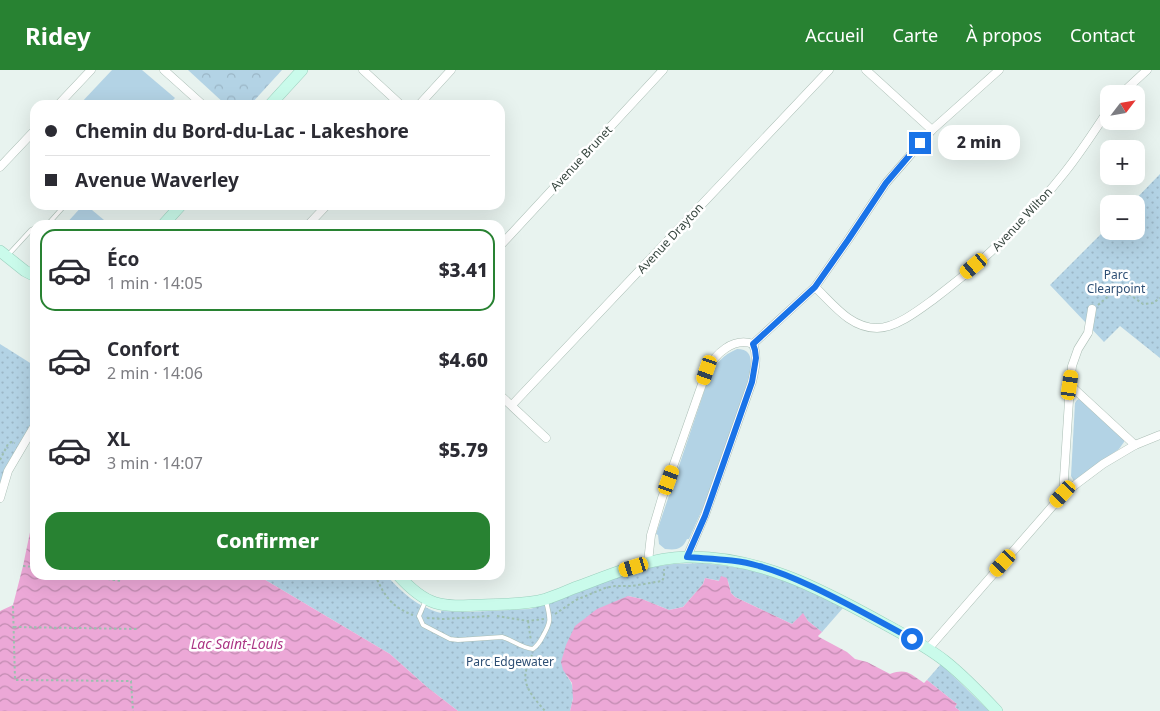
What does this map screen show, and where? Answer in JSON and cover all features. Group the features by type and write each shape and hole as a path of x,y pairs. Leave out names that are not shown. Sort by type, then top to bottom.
{"street":[{"path":"63,100 91,70"},
{"path":"164,70 197,100"},
{"path":"275,100 302,70"},
{"path":"363,70 396,100"},
{"path":"424,100 452,70"},
{"name":"Avenue Brunet","path":"505,241 663,70"},
{"name":"Avenue Drayton","path":"512,405 829,70"},
{"path":"866,70 932,130"},
{"path":"753,344 815,287 886,183 932,130 999,70"},
{"path":"1131,85 1147,70"},
{"name":"Avenue Wilton","path":"815,287 855,323 878,328 887,327 904,319 928,303 986,257 1012,232 1066,171 1100,122"},
{"path":"0,167 30,135"},
{"path":"168,220 176,210"},
{"path":"313,220 322,210"},
{"path":"3,253 30,274"},
{"path":"1063,494 1072,366 1078,349 1088,333 1092,309"},
{"path":"648,562 651,535 659,507 707,370 715,357 726,348 748,342 753,344"},
{"path":"687,557 705,516 752,382 756,358 753,344"},
{"path":"1070,385 1135,445"},
{"path":"505,399 546,438"},
{"path":"0,498 8,471 30,433"},
{"path":"928,649 1063,494 1103,464 1135,445 1160,435"},
{"path":"403,580 426,600 446,606 518,604 546,599 620,571 663,559 687,557 728,560 760,566 795,579 850,605 928,649 965,678 997,711"}],"lane":[{"path":"52,220 61,210"},
{"path":"3,253 30,231"},
{"path":"426,600 419,616 420,619 424,625 450,639 502,638 509,639 526,649 533,649 539,644 550,624 546,599"}],"path":[{"path":"1092,309 1119,287 1143,304 1153,303 1160,298"},
{"path":"0,460 8,444 11,442 16,443"},
{"path":"23,566 30,567"},
{"path":"115,580 121,581"},
{"path":"12,606 15,680 131,681 133,711"},
{"path":"528,622 532,644"},
{"path":"14,627 139,629"},
{"path":"532,653 525,672 526,680 530,692 545,711"}],"green space":[{"path":"112,70 142,70 175,98 173,100 84,100"},
{"path":"188,70 282,70 255,100 221,100"},
{"name":"Parc Clearpoint","path":"1160,174 1160,358 1120,326 1104,342 1050,285 1100,235 1100,240 1145,240 1145,195 1140,195"},
{"path":"78,210 92,210 104,220 70,220"},
{"path":"0,344 30,363 30,434 0,487"},
{"path":"737,349 747,352 749,355 751,363 749,378 706,501 689,539 678,548 665,549 659,544 658,535 656,534 709,377 720,360"},
{"path":"1079,399 1124,439 1124,442 1119,449 1074,481 1071,476 1075,403"},
{"name":"Parc Edgewater","path":"701,563 761,572 804,588 843,608 822,632 808,621 803,614 792,624 735,597 731,593 728,581 705,578 703,584 683,607 669,610 642,599 628,596 566,675 573,688 570,711 458,711 427,687 390,654 265,580 391,580 424,607 441,613 441,611 468,612 530,609 557,601 626,573 674,564"},
{"path":"941,664 989,711 960,711 955,707 957,704 927,680"}],"water":[{"name":"Lac Saint-Louis","path":"30,532 30,580 265,580 390,654 427,687 458,711 0,711 0,611 13,605"},
{"path":"721,576 727,578 731,593 735,597 792,624 803,613 808,621 822,632 819,637 847,652 855,659 867,662 890,674 905,672 924,683 927,680 957,704 955,707 960,711 570,711 573,699 572,683 563,670 561,662 566,645 575,626 597,609 628,596 642,599 669,610 683,607 703,584 705,578 719,581"}],"route":[{"path":"912,639 850,605 777,572 760,566 728,560 687,557 705,516 752,382 756,358 753,344 815,287 886,183 920,143"}]}
